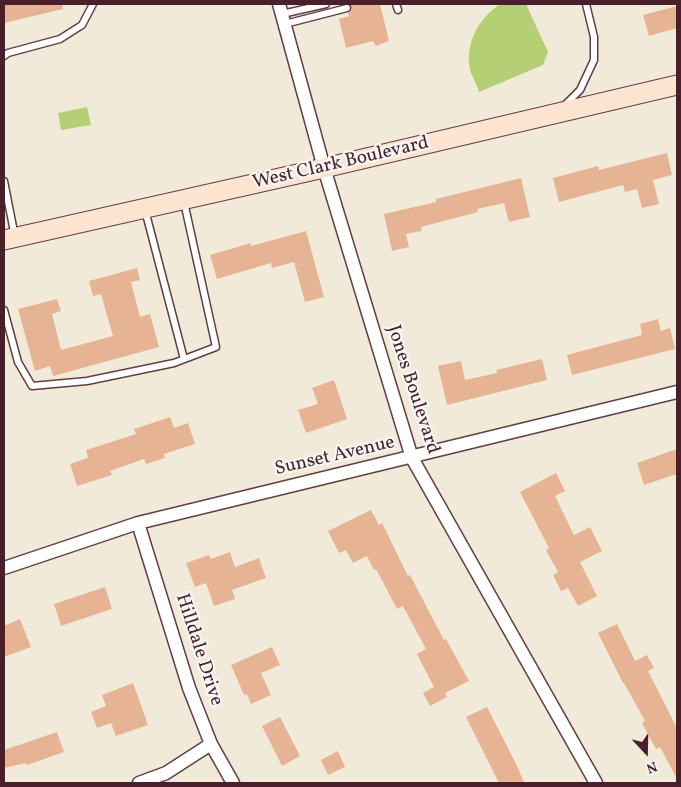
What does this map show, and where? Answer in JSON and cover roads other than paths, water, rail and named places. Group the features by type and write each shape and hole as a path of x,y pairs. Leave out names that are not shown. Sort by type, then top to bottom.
{"street":[{"name":"Jones Boulevard","path":"282,14 324,168 412,458 596,783"},
{"name":"West Clark Boulevard","path":"9,239 324,168 677,85"},
{"name":"Sunset Avenue","path":"4,568 138,523 412,458 677,392"},
{"name":"Hilldale Drive","path":"138,523 189,688 211,744 234,783"},
{"path":"139,783 166,772 211,744"}],"lane":[{"path":"4,56 8,52 60,39 82,25 93,4"},
{"path":"282,14 326,4"},
{"path":"556,113 580,90 594,60 594,37 586,4"},
{"path":"282,14 347,8"},
{"path":"4,181 9,239"},
{"path":"4,310 18,362 32,386 87,381 174,363 216,347 183,200"},
{"path":"145,209 184,359"}]}
